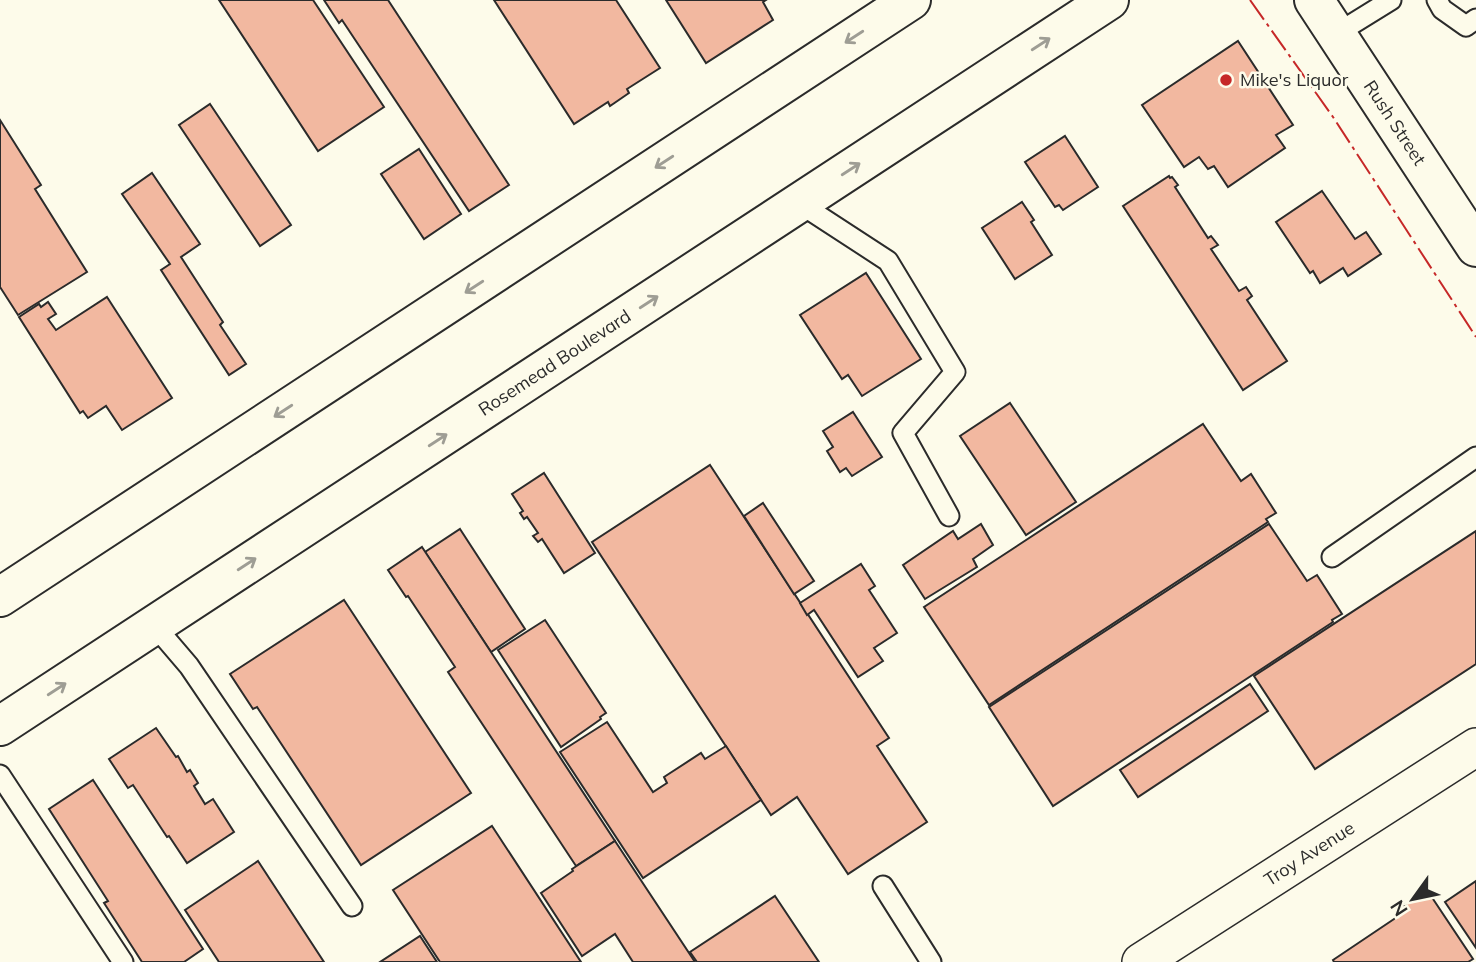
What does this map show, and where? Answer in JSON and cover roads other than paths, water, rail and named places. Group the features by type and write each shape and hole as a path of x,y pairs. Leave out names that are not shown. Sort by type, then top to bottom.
{"main road":[{"path":"0,597 911,0"},
{"name":"Rosemead Boulevard","path":"0,726 1109,0"},
{"name":"Rush Street","path":"1314,0 1476,247"}],"street":[{"name":"Troy Avenue","path":"1141,962 1476,747"}],"lane":[{"path":"1336,34 1391,0"},
{"path":"1437,0 1442,9 1466,26 1476,19"},
{"path":"799,203 888,261 955,372 903,433 949,516"},
{"path":"1332,557 1476,457"},
{"path":"154,625 189,666 352,906"},
{"path":"0,775 123,962"},
{"path":"883,886 931,962"}],"place":[{"name":"Mike's Liquor","path":"1226,80"}]}
